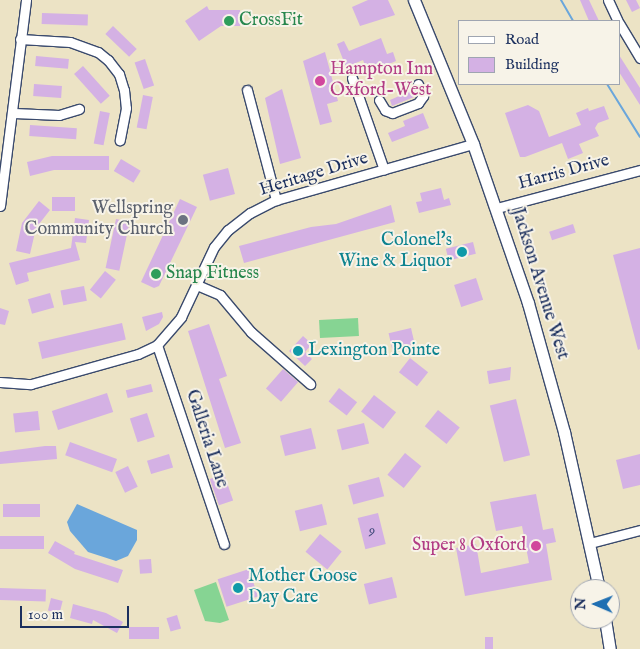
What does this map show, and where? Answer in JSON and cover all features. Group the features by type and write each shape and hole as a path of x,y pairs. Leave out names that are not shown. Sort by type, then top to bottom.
{"main road":[{"name":"Jackson Avenue West","path":"414,0 497,208 555,395 597,579"},
{"path":"607,629 610,649"}],"street":[{"path":"0,206 14,113 20,39 26,0"},
{"path":"608,0 617,20"},
{"path":"620,25 640,58"},
{"path":"20,39 70,42 98,52 108,60 119,74 124,90 126,108 120,140"},
{"path":"352,78 384,170"},
{"path":"379,100 385,110 392,113 418,103 423,96 418,84"},
{"path":"247,90 276,200"},
{"path":"14,113 58,115 80,109"},
{"name":"Heritage Drive","path":"0,382 31,384 138,354 157,345 176,326 197,285 205,263 228,230 250,213 276,200 473,144"},
{"name":"Harris Drive","path":"497,208 640,170"},
{"path":"197,285 220,295 251,332 310,384"},
{"name":"Galleria Lane","path":"157,345 224,544"},
{"path":"590,543 640,530"}],"green space":[{"path":"358,318 359,336 320,338 319,320"},
{"path":"216,582 229,620 220,623 205,621 194,590"}],"water":[{"path":"77,504 137,530 137,540 128,556 116,561 88,552 70,531 67,522"}],"building":[{"path":"368,0 388,0 395,15 360,26 352,7"},
{"path":"580,0 589,0 599,20 589,20"},
{"path":"626,0 636,0 640,8 632,12"},
{"path":"207,6 209,10 240,10 240,26 221,26 199,41 185,21"},
{"path":"42,13 88,15 88,26 42,24"},
{"path":"113,26 137,49 129,57 105,34"},
{"path":"381,38 387,54 393,52 396,61 368,73 363,60 346,67 337,44 344,41 349,51"},
{"name":"Hampton Inn Oxford-West","path":"325,52 338,101 327,104 332,122 320,125 303,61"},
{"path":"36,56 69,59 68,69 35,66"},
{"path":"620,57 640,88 640,105 620,74"},
{"path":"145,59 154,85 144,89 135,63"},
{"path":"83,66 110,96 101,104 74,74"},
{"path":"34,84 62,86 61,98 33,96"},
{"path":"282,89 301,158 280,164 265,98"},
{"path":"413,90 414,97 392,106 390,100"},
{"path":"143,95 153,97 147,129 137,127"},
{"path":"528,105 539,111 549,137 581,125 576,113 588,108 589,111 604,106 609,119 598,123 595,128 599,136 579,144 583,153 568,159 562,143 525,157 520,157 505,113"},
{"path":"100,111 110,113 104,145 94,143"},
{"path":"423,113 429,128 392,142 388,133 405,126 403,121"},
{"path":"30,125 77,128 76,139 29,136"},
{"path":"52,156 109,156 109,170 54,170 30,176 27,162"},
{"path":"121,159 141,171 134,183 114,171"},
{"path":"228,168 235,194 210,201 203,175"},
{"path":"441,188 444,200 449,198 451,205 419,213 416,202 422,201 420,193"},
{"path":"52,197 75,197 75,211 52,211"},
{"path":"180,199 197,207 159,286 154,288 141,282"},
{"path":"39,201 50,210 36,228 30,254 16,251 22,223"},
{"path":"391,205 395,222 244,263 239,246 311,227 336,224"},
{"path":"75,218 89,220 86,243 75,242 80,260 27,273 29,281 16,285 9,263 71,248"},
{"path":"116,219 130,222 119,271 106,268"},
{"path":"573,224 576,233 552,240 549,232"},
{"name":"Colonel's Wine & Liquor","path":"473,242 476,254 449,260 446,249"},
{"path":"640,248 640,349 638,350 613,255"},
{"path":"105,271 116,280 101,298 90,290"},
{"path":"476,278 483,300 461,307 454,285"},
{"path":"84,286 87,301 63,305 60,291"},
{"path":"50,293 54,307 32,314 28,299"},
{"path":"0,308 9,311 5,325 0,324"},
{"path":"162,312 163,317 159,324 146,331 142,317"},
{"path":"122,323 126,340 42,359 38,342"},
{"path":"209,324 227,376 219,379 241,443 225,448 188,331"},
{"path":"411,328 415,345 392,350 389,333"},
{"name":"Lexington Pointe","path":"303,336 312,344 305,352 312,359 305,366 289,351"},
{"path":"410,358 428,372 417,386 399,372"},
{"path":"511,367 510,380 489,384 487,371"},
{"path":"283,369 298,382 281,402 266,389"},
{"path":"151,384 153,392 128,398 126,390"},
{"path":"339,388 357,402 347,416 329,401"},
{"path":"107,393 113,412 58,430 52,411"},
{"path":"374,395 396,412 383,429 361,412"},
{"path":"516,399 530,455 504,462 490,406"},
{"path":"438,410 460,428 447,444 425,426"},
{"path":"38,411 40,430 15,433 13,414"},
{"path":"147,413 155,437 138,442 130,419"},
{"path":"364,423 369,443 342,450 337,430"},
{"path":"311,428 316,448 285,456 280,436"},
{"path":"70,442 117,459 112,472 65,455"},
{"path":"56,446 57,459 0,464 0,452"},
{"path":"405,453 421,466 404,488 387,475"},
{"path":"169,454 173,467 151,474 147,461"},
{"path":"640,454 640,485 623,489 616,460"},
{"path":"128,466 138,487 125,493 115,472"},
{"path":"224,474 233,500 219,505 210,479"},
{"path":"379,477 384,496 353,505 348,485"},
{"name":"Super 8 Oxford","path":"536,494 543,530 553,528 556,542 546,544 552,580 465,596 456,548 476,544 481,573 529,563 522,526 496,531 490,502"},
{"path":"3,504 40,504 40,517 3,517"},
{"path":"322,504 327,524 300,531 295,511"},
{"path":"378,513 386,544 365,549 358,518"},
{"path":"320,534 342,552 327,569 306,552"},
{"path":"0,536 44,536 44,549 0,549"},
{"path":"55,541 75,552 74,554 123,570 118,583 75,569 48,553"},
{"path":"151,559 152,573 140,574 139,560"},
{"name":"Mother Goose Day Care","path":"249,569 258,597 227,607 218,579"},
{"path":"392,577 397,597 369,604 364,584"},
{"path":"0,588 46,590 46,602 0,600"},
{"path":"51,598 63,601 59,614 48,611"},
{"path":"73,604 106,613 123,622 117,633 93,620 92,624 70,618"},
{"path":"177,615 181,628 171,632 166,618"},
{"path":"129,627 159,627 159,639 129,639"},
{"path":"485,637 493,637 493,649 485,649"}],"waterway":[{"path":"561,0 572,20"},
{"path":"608,85 640,137"}],"place":[{"name":"CrossFit","path":"229,21"},
{"name":"Hampton Inn Oxford-West","path":"320,81"},
{"name":"Wellspring Community Church","path":"183,220"},
{"name":"Colonel's Wine & Liquor","path":"462,252"},
{"name":"Snap Fitness","path":"156,274"},
{"name":"Lexington Pointe","path":"298,351"},
{"name":"Super 8 Oxford","path":"536,546"},
{"name":"Mother Goose Day Care","path":"238,588"}]}
